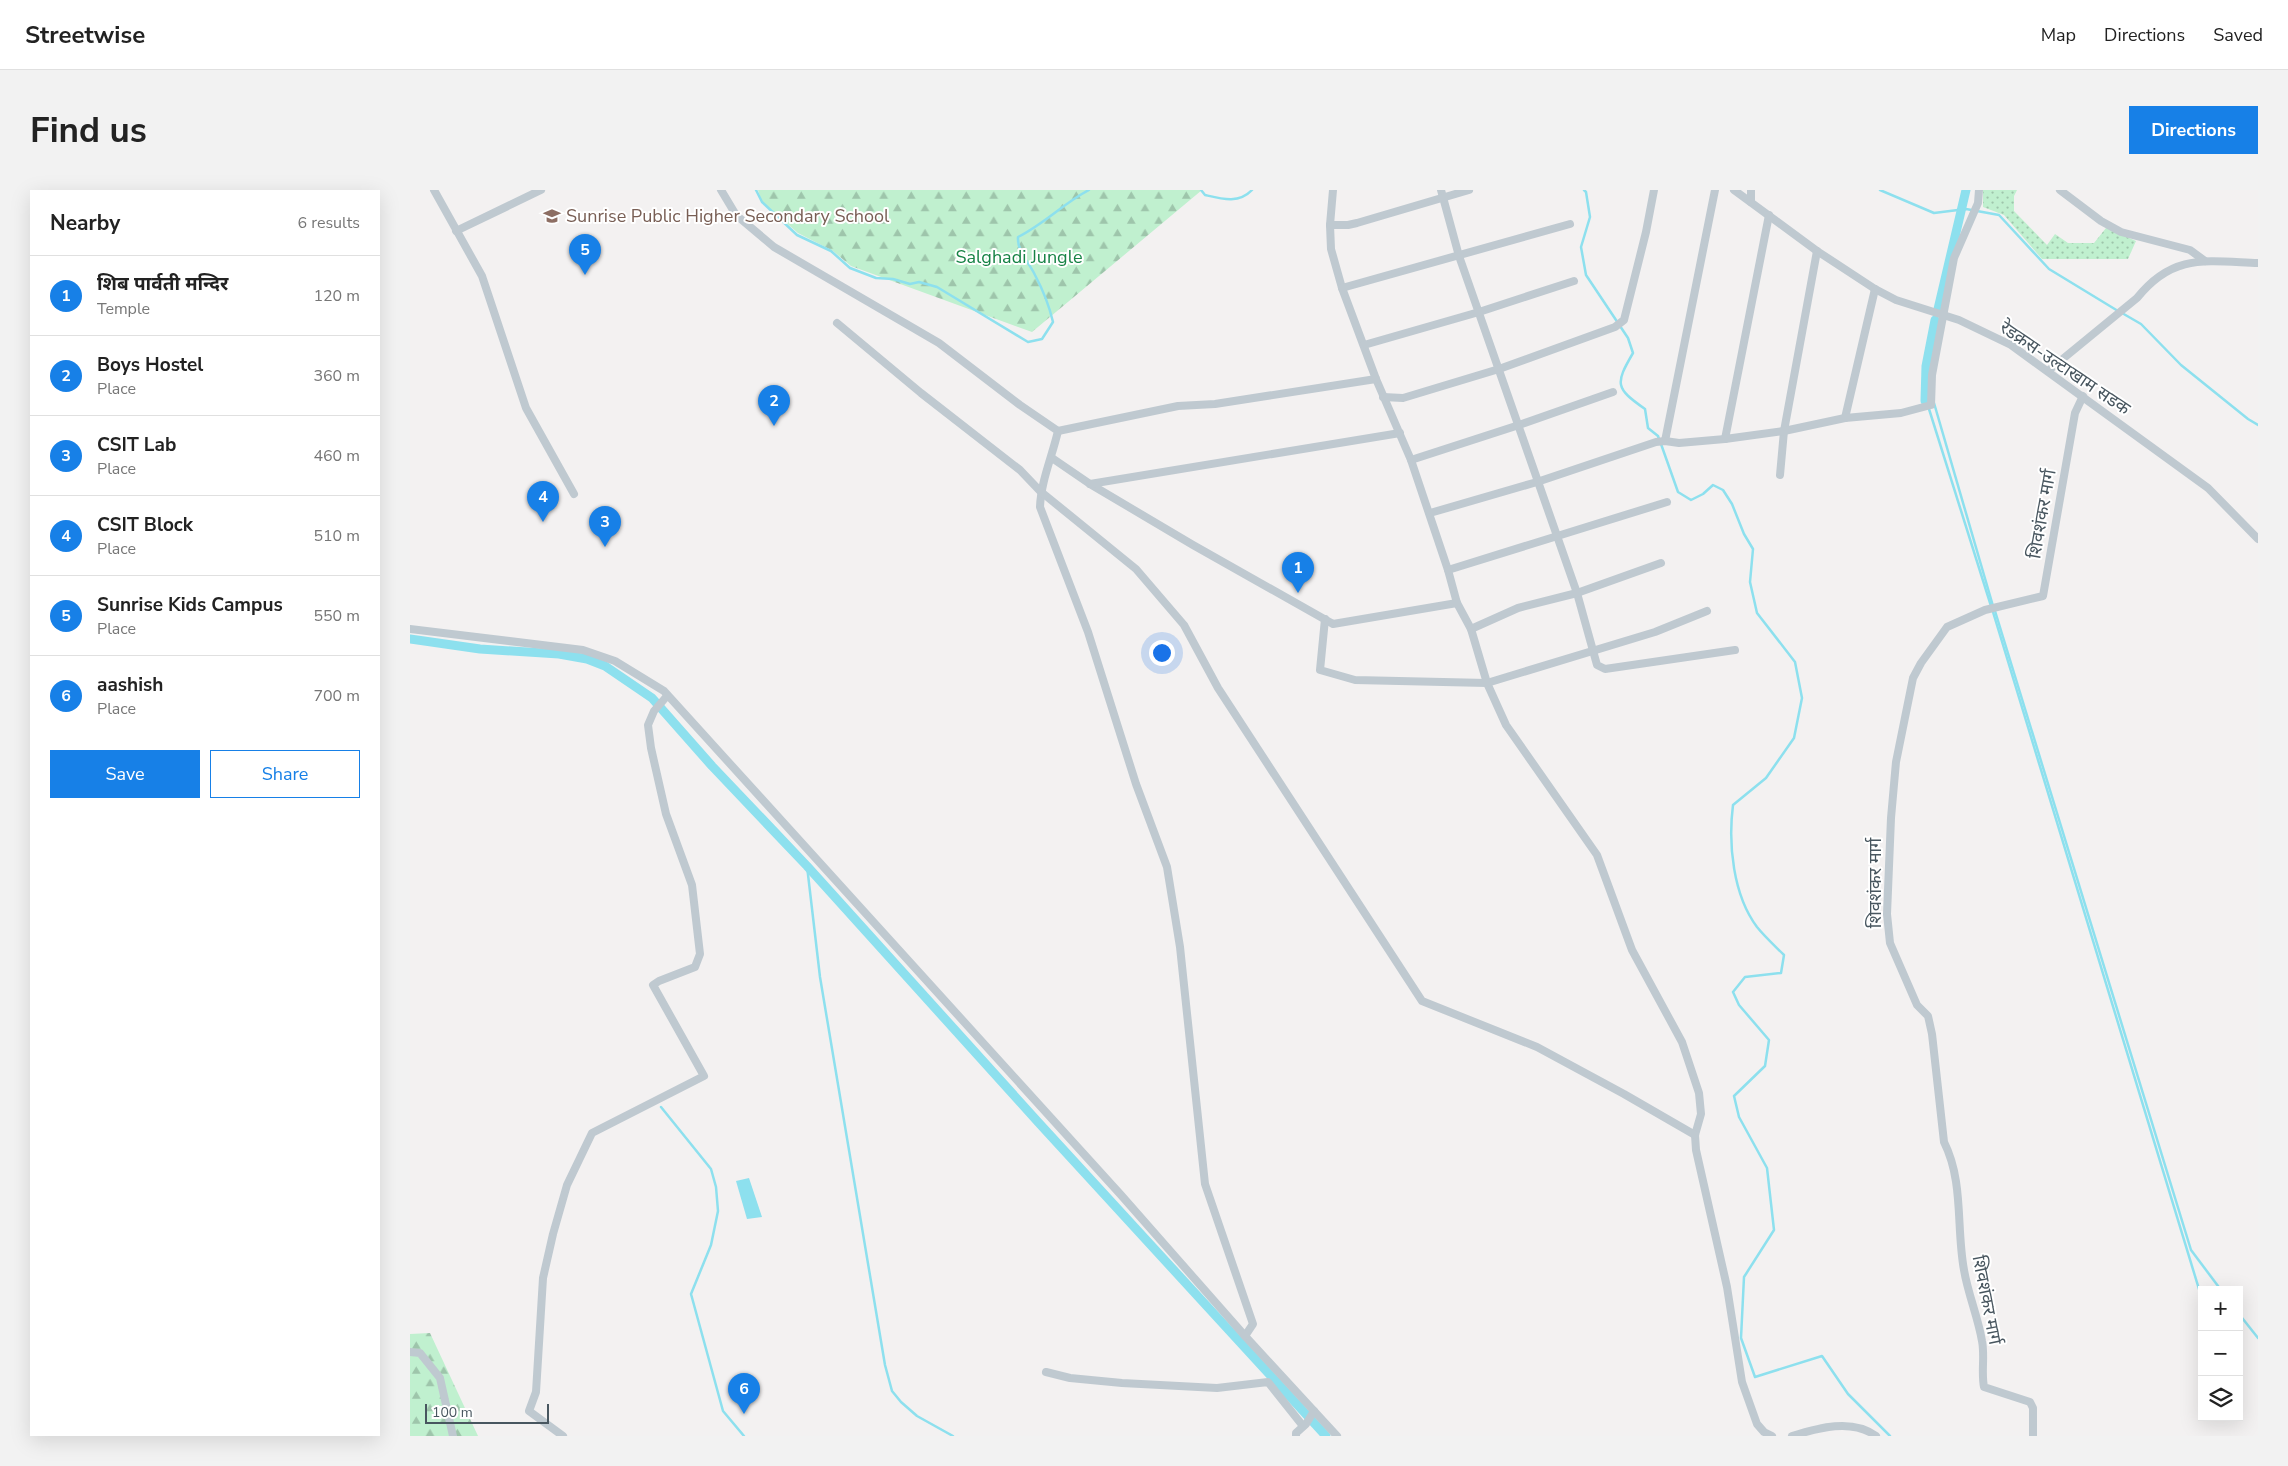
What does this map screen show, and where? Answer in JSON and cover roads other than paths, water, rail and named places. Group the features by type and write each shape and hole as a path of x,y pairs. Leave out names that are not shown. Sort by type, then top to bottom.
{"street":[{"path":"434,190 482,276 526,408 574,494"},
{"path":"456,231 541,190"},
{"path":"721,190 736,215 774,247 939,343 1020,405 1058,431 1178,406 1215,404 1376,378"},
{"path":"1333,190 1330,225 1331,249 1342,288 1383,397 1411,460 1430,513 1457,603 1471,629 1487,683 1506,725 1596,855 1632,950 1682,1042 1699,1093 1701,1114 1696,1135 1696,1150 1727,1287 1742,1382 1756,1424 1764,1432 1772,1436"},
{"path":"1330,225 1357,223 1442,194 1469,190"},
{"path":"1383,397 1403,398 1499,369 1615,327 1624,320 1646,232 1654,190"},
{"path":"1665,440 1715,190"},
{"name":"रेडक्रस-उल्टाखाम सडक","path":"1734,190 1817,252 1875,289 1896,300 1943,314 2011,345 2208,488 2258,539"},
{"path":"1751,190 1751,202"},
{"path":"1430,513 1537,482 1665,440 1679,443 1725,439 1784,431 1845,418 1901,413 1932,404 1932,375 1954,258 1978,203 1979,190"},
{"path":"2060,190 2101,221 2121,232 2190,250 2205,261"},
{"path":"1442,194 1459,256 1577,593 1597,665 1605,669 1735,650"},
{"path":"1725,439 1769,215"},
{"path":"1342,288 1570,224"},
{"path":"1780,474 1784,431 1817,252"},
{"path":"2048,371 2162,275 2184,263 2205,261 2258,264"},
{"path":"1364,345 1479,312 1574,281"},
{"path":"1845,418 1875,289"},
{"path":"837,323 1020,470 1040,492 1136,568 1184,625 1218,688 1422,1001 1537,1047 1696,1135"},
{"path":"1411,460 1613,392"},
{"name":"शिवशंकर मार्ग","path":"2033,1436 2033,1408 2030,1402 1984,1387 1983,1346 1980,1327 1964,1270 1957,1183 1951,1155 1944,1142 1932,1034 1928,1016 1917,1005 1890,943 1887,914 1889,860 1896,762 1913,678 1921,663 1947,627 1985,610 2043,596 2075,413 2083,396"},
{"path":"1058,431 1052,458 1040,492 1040,507 1088,632 1136,784 1167,867 1180,947 1205,1184 1254,1324 1245,1336"},
{"path":"1090,484 1400,433"},
{"path":"1052,458 1090,484 1193,545 1333,624 1457,603"},
{"path":"1448,570 1667,502"},
{"path":"1471,629 1518,608 1577,593 1661,562"},
{"path":"1325,619 1320,670 1355,680 1487,683 1655,632 1707,611"},
{"path":"410,629 582,650 615,661 666,698 1121,1195 1312,1413 1336,1436"},
{"path":"563,1436 529,1411 536,1392 543,1278 553,1234 568,1185 592,1132 704,1076 653,986 659,980 695,967 700,954 692,885 666,814 651,748 648,725 657,707 666,698"},
{"path":"410,1352 420,1353 440,1378 453,1436"},
{"path":"1046,1372 1070,1378 1122,1383 1217,1388 1268,1382 1305,1425"},
{"path":"1296,1436 1296,1433 1305,1425 1312,1413"},
{"path":"1792,1436 1824,1427 1850,1427 1869,1431 1876,1436"}],"water":[{"path":"749,1178 762,1217 747,1219 736,1181"}],"waterway":[{"path":"756,190 762,202 797,235 831,251 850,268 876,278 893,279 910,284 919,282 937,287 1028,342 1042,339 1053,322 1041,286 1019,247 1018,237 1089,190"},
{"path":"1201,190 1205,195 1230,199 1242,197 1252,190"},
{"path":"1584,190 1586,192 1590,217 1581,247 1586,275 1628,338 1633,353 1621,379 1623,390 1645,409 1648,428 1659,439"},
{"path":"1880,190 1934,213 1966,209 1999,215 2049,269 2118,311"},
{"path":"1938,309 1966,190"},
{"path":"2122,313 2141,324 2181,365 2258,425"},
{"path":"1925,401 1926,366 1935,320"},
{"path":"1934,403 1993,606"},
{"path":"1929,409 1991,606"},
{"path":"1661,444 1678,492 1691,500 1703,494 1713,485 1723,490 1732,504 1744,534 1753,549 1750,582 1757,613 1795,662 1802,698 1794,738 1766,778 1733,805 1732,852 1734,869 1742,900 1757,927 1784,955 1781,973 1745,977 1733,992 1739,1005 1769,1040 1765,1066 1734,1096 1739,1117 1767,1168 1774,1230 1744,1277 1741,1338 1755,1377 1822,1356 1848,1394 1890,1436"},
{"path":"1995,611 2191,1250 2218,1286"},
{"path":"1993,612 2198,1286"},
{"path":"410,639 480,649 559,654 587,659 605,666 652,698 712,766 807,866 1038,1122 1326,1436"},
{"path":"807,866 820,977 885,1365 892,1391 901,1402 917,1416 953,1436"},
{"path":"661,1107 711,1169 716,1187 718,1211 711,1245 691,1294 723,1411 744,1436"},
{"path":"2243,1319 2258,1338"}],"place":[{"name":"Sunrise Public Higher Secondary School","path":"552,216"},
{"name":"Sunrise Kids Campus","path":"585,275"},
{"name":"Boys Hostel","path":"774,426"},
{"name":"CSIT Block","path":"543,522"},
{"name":"CSIT Lab","path":"605,547"},
{"name":"शिब पार्वती मन्दिर","path":"1298,593"},
{"name":"aashish","path":"744,1414"}],"park label":[{"name":"Salghadi Jungle","path":"1019,257"}]}
